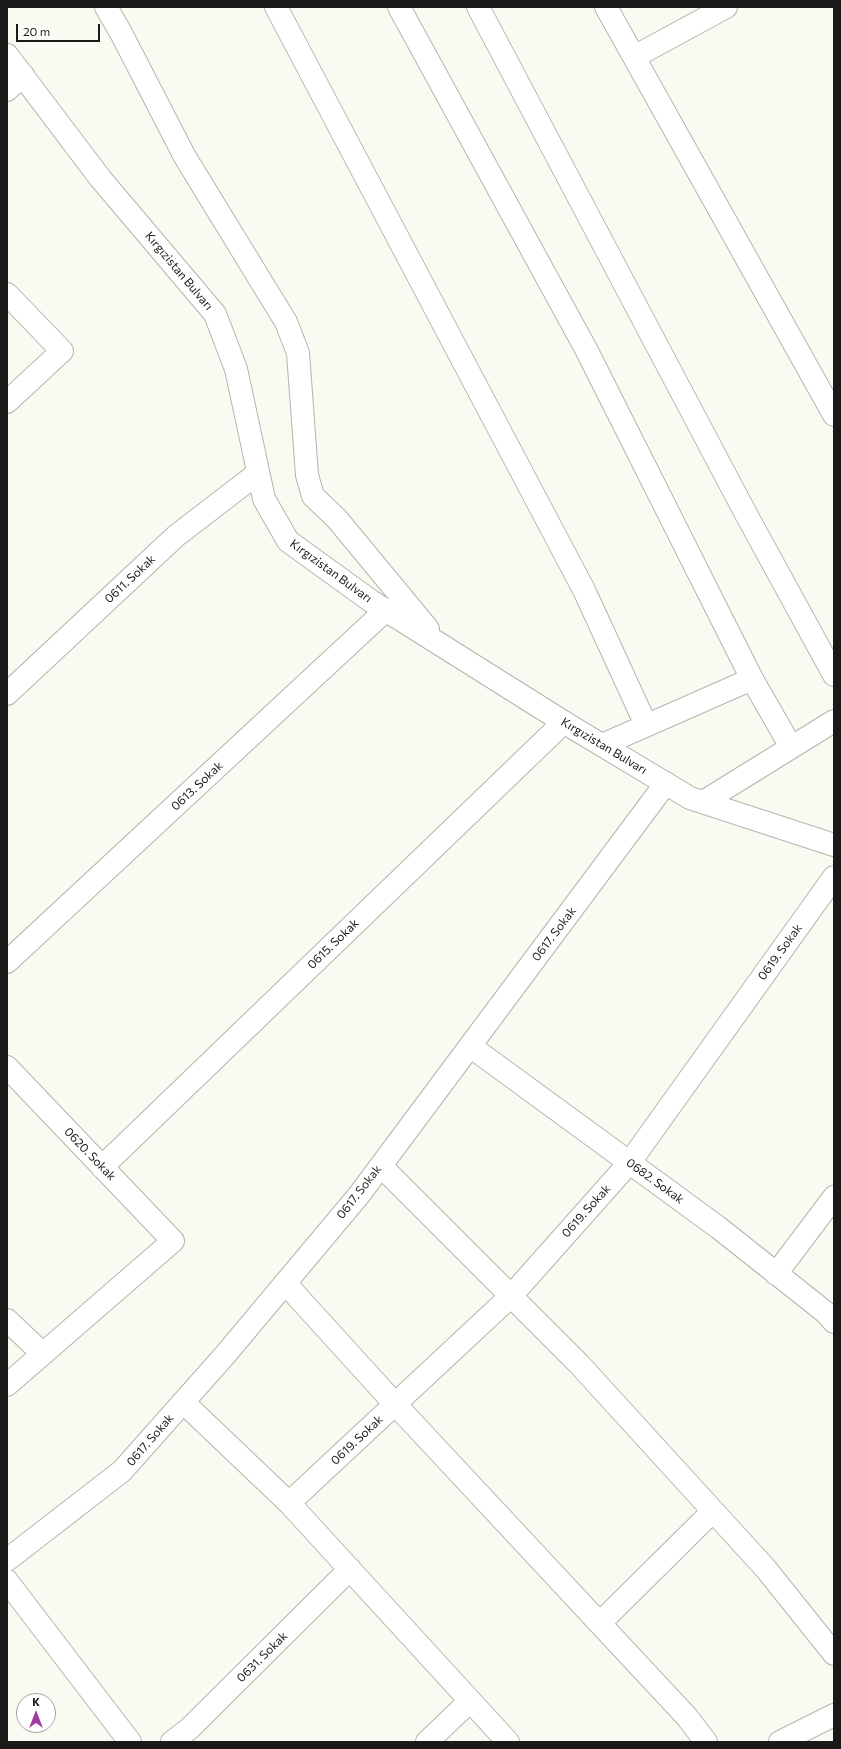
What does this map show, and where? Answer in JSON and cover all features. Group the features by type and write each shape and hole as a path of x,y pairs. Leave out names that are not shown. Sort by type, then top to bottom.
{"street":[{"path":"106,7 121,32 185,157 286,322 298,353 307,475 313,496 337,519 440,644"},
{"path":"276,7 584,590 646,725"},
{"path":"399,7 587,350 752,679 791,747"},
{"path":"478,7 746,514 834,675"},
{"path":"606,7 834,416"},
{"path":"634,57 726,7"},
{"name":"Kırgızistan Bulvarı","path":"7,55 100,178 215,314 236,369 264,499 288,541 386,610 564,722 690,798 834,846"},
{"path":"7,90 23,75"},
{"path":"7,294 62,352 7,402"},
{"name":"0611. Sokak","path":"7,694 176,536 258,473"},
{"name":"0613. Sokak","path":"7,962 386,610"},
{"path":"602,745 752,679"},
{"path":"703,802 834,721"},
{"name":"0615. Sokak","path":"102,1167 564,722"},
{"name":"0617. Sokak","path":"7,1560 122,1471 285,1283 381,1166 666,783"},
{"name":"0619. Sokak","path":"289,1503 511,1296 630,1162 834,877"},
{"name":"0682. Sokak","path":"470,1046 719,1228 825,1312 834,1322"},
{"name":"0620. Sokak","path":"7,1067 174,1241 43,1354"},
{"path":"381,1166 579,1364 766,1569 834,1654"},
{"path":"776,1274 834,1197"},
{"path":"285,1283 395,1404 687,1717 706,1742"},
{"path":"7,1320 43,1354 7,1385"},
{"path":"183,1402 289,1503 508,1742"},
{"path":"600,1623 713,1511"},
{"name":"0631. Sokak","path":"172,1742 189,1729 350,1569"},
{"path":"7,1581 130,1742"},
{"path":"427,1742 470,1701"},
{"path":"780,1742 834,1715"}]}
